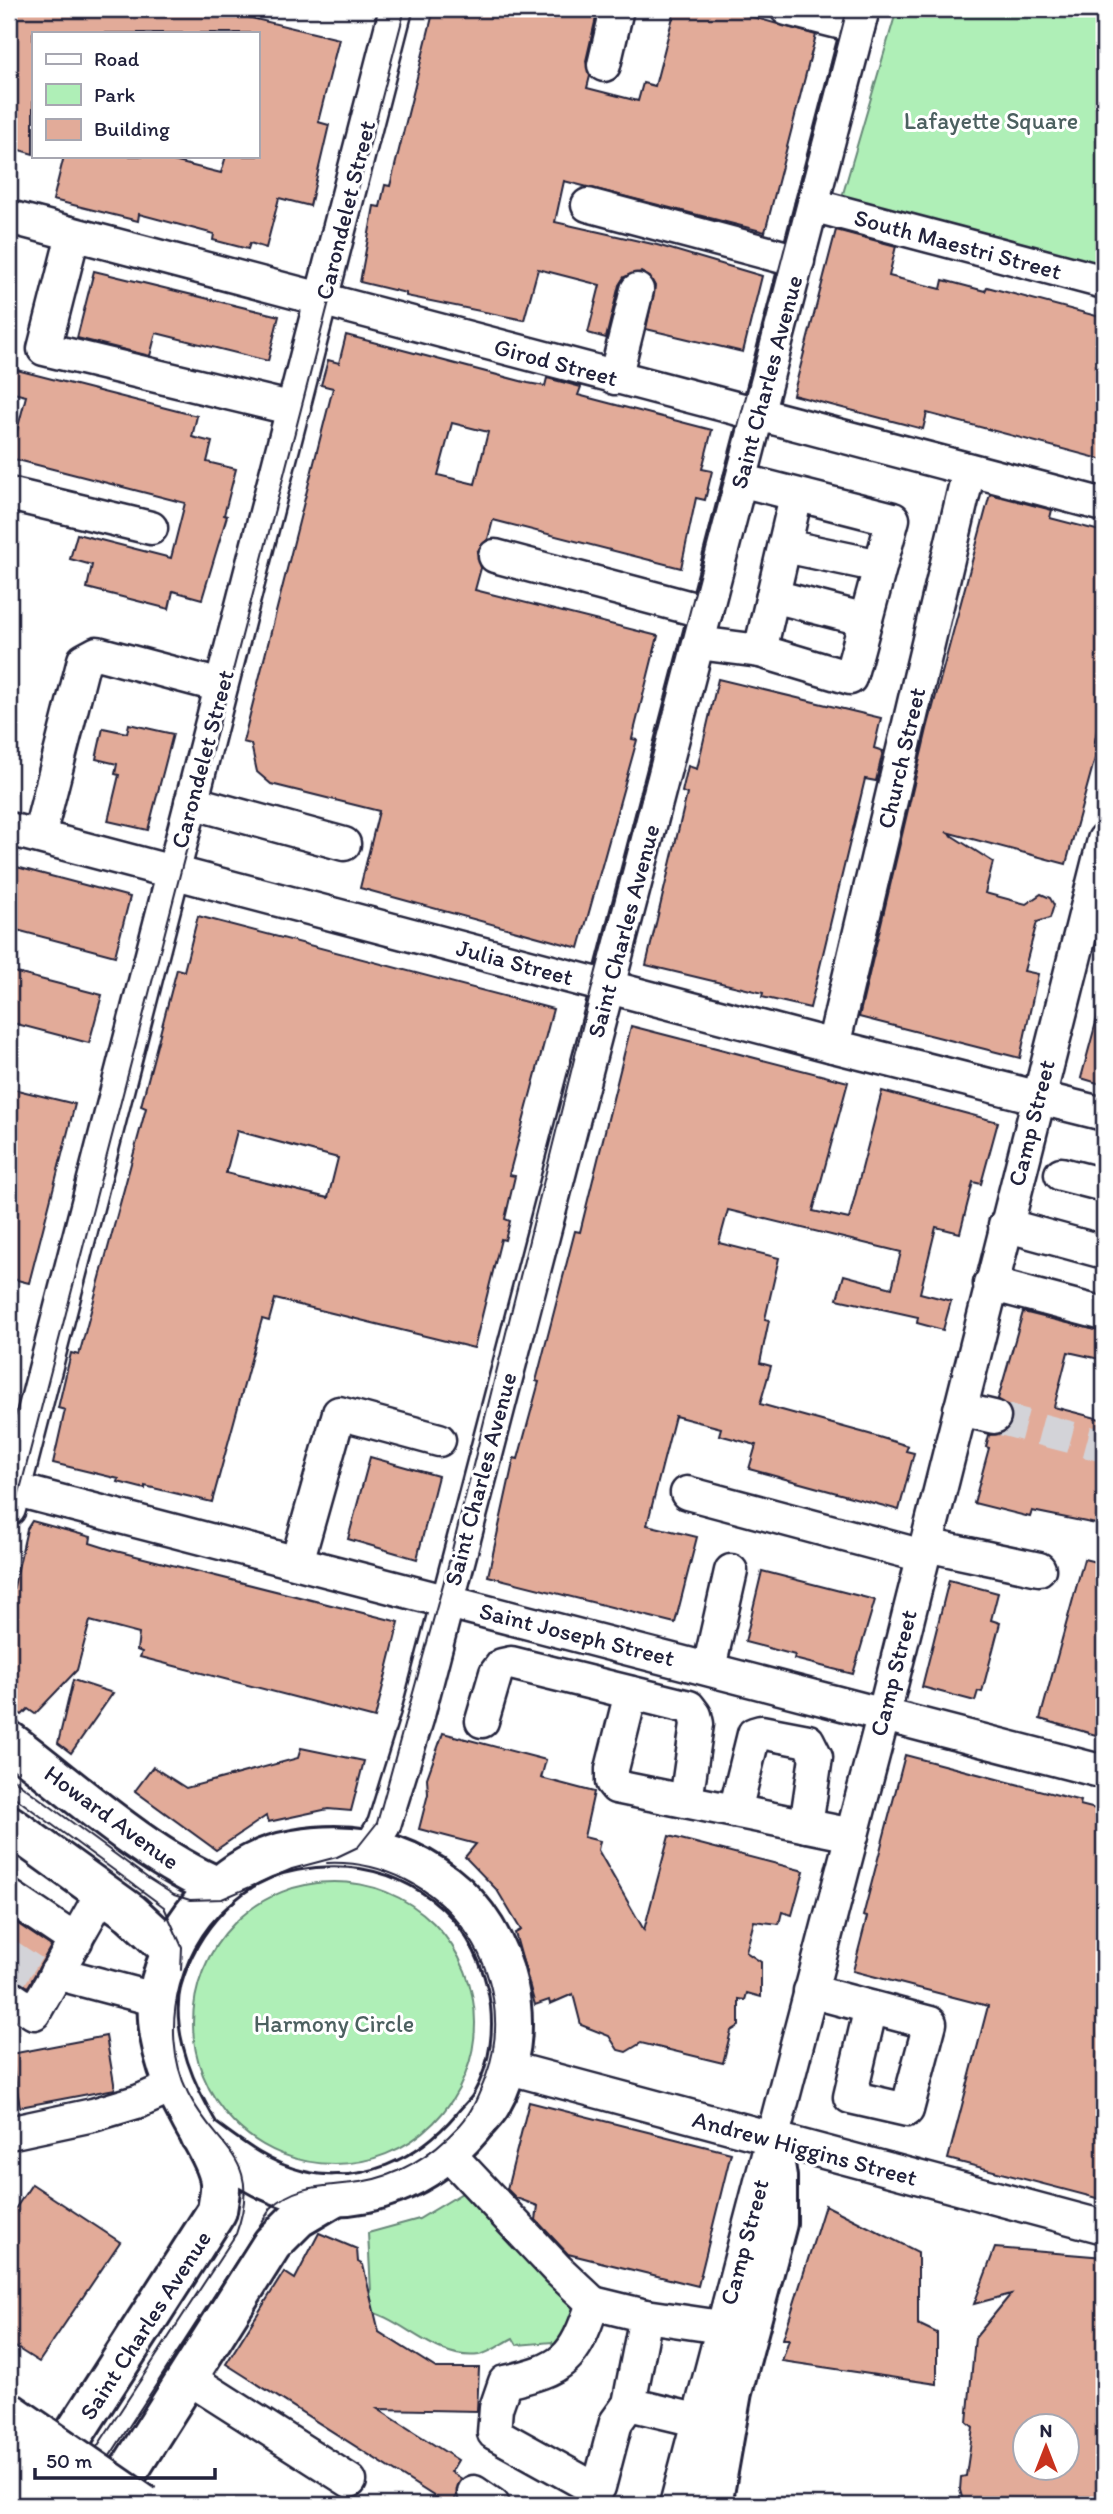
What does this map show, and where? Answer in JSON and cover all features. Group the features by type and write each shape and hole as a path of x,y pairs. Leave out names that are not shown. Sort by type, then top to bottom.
{"main road":[{"name":"Howard Avenue","path":"9,1741 160,1855 191,1875 219,1886"},
{"path":"9,1825 131,1913 171,1951"},
{"name":"Saint Charles Avenue","path":"29,2505 217,2211 220,2180 174,2087 156,2017 171,1951 190,1918 219,1886 253,1864 290,1850 330,1844 369,1848 406,1860 446,1885 476,1915 493,1942 505,1972 511,2003 512,2035 506,2067 491,2104 447,2153 420,2172 392,2186 337,2195 296,2190 268,2180 240,2166 200,2136"},
{"path":"712,2505 732,2392 777,2223 777,2177 771,2140"},
{"name":"Saint Charles Avenue","path":"122,2502 187,2377 272,2244 298,2218 337,2195"},
{"path":"9,2412 122,2502"},
{"path":"9,2455 122,2502"},
{"path":"9,2493 29,2505"}],"street":[{"name":"Carondelet Street","path":"11,1496 323,301 396,9"},
{"path":"618,9 614,65 638,9"},
{"path":"787,9 861,18"},
{"name":"Saint Charles Avenue","path":"369,1848 384,1825 417,1719 861,18"},
{"path":"588,205 797,261"},
{"name":"South Maestri Street","path":"812,205 1104,282"},
{"name":"Girod Street","path":"9,217 1104,505"},
{"path":"73,234 44,349 294,409"},
{"path":"615,378 637,290"},
{"name":"Church Street","path":"833,1046 968,470"},
{"path":"698,643 760,651 850,678 893,519 740,480"},
{"path":"9,494 151,528"},
{"path":"760,651 796,496"},
{"path":"785,546 880,566"},
{"path":"495,556 706,612"},
{"path":"773,596 866,620"},
{"path":"24,832 84,660 90,654 97,653 221,686"},
{"path":"191,802 344,844"},
{"name":"Julia Street","path":"24,832 833,1046 1104,1114"},
{"name":"Camp Street","path":"676,2505 696,2420 884,1713 1005,1225 1103,853"},
{"path":"1061,1174 1104,1185"},
{"path":"1005,1225 1104,1252"},
{"path":"990,1284 1104,1314"},
{"path":"960,1409 994,1418"},
{"path":"297,1562 338,1413 439,1440"},
{"path":"687,1493 924,1551 1039,1569"},
{"name":"Saint Joseph Street","path":"11,1496 297,1562 1104,1772"},
{"path":"709,1668 731,1571"},
{"path":"482,1721 496,1673 502,1665 511,1663 688,1707 695,1714 686,1801"},
{"path":"631,1693 612,1769 612,1782 616,1787 852,1835"},
{"path":"735,1811 754,1734 761,1732 808,1741 816,1756 806,1826"},
{"path":"9,1984 34,2013 102,1893"},
{"path":"10,1900 42,1928 76,1941"},
{"path":"56,1973 159,2000"},
{"path":"810,1991 871,2007"},
{"name":"Andrew Higgins Street","path":"506,2067 1104,2227"},
{"path":"9,2133 93,2115 140,2101 174,2087"},
{"path":"447,2153 593,2303 646,2316 721,2327"},
{"path":"593,2303 569,2357 542,2374 505,2382 496,2408 494,2433 586,2484 599,2487 616,2422 629,2404 646,2316"},
{"path":"187,2377 350,2481"},
{"path":"629,2404 696,2420"},
{"path":"9,2421 62,2454 122,2502"}],"green space":[{"name":"Lafayette Square","path":"897,9 1104,9 1104,267 842,197"},
{"name":"Harmony Circle","path":"334,1882 361,1885 388,1893 412,1906 434,1923 451,1945 464,1969 472,1996 475,2023 472,2050 464,2077 451,2101 434,2123 412,2140 388,2153 361,2161 334,2164 307,2161 280,2153 256,2140 234,2123 217,2101 204,2077 196,2050 193,2023 196,1996 204,1969 217,1945 234,1923 256,1906 280,1893 307,1885"},
{"path":"464,2192 574,2304 578,2322 553,2349 552,2342 517,2345 513,2338 483,2354 462,2355 432,2345 375,2313 359,2309 371,2292 368,2233 419,2219"}],"building":[{"path":"9,9 214,9 339,39 318,122 329,125 310,206 279,198 266,248 250,243 248,249 213,240 214,234 139,214 138,221 53,200 64,158 161,158 221,173 225,158 259,158 259,32 32,32 32,154 9,147"},
{"path":"434,9 598,9 586,61 590,76 587,88 638,101 643,83 655,86 675,9 725,9 816,35 765,232 564,181 555,222 657,245 762,276 743,352 646,329 655,286 650,277 641,272 624,277 619,285 606,338 588,333 600,285 538,269 524,320 406,296 406,293 360,282 374,206 380,207 385,185 390,186"},
{"path":"836,230 896,246 889,276 941,289 943,280 985,291 987,287 1104,318 1104,460 927,413 923,429 793,395"},
{"path":"94,271 279,316 268,361 156,333 150,356 77,338"},
{"path":"346,335 528,383 545,386 547,378 581,387 578,395 712,430 702,469 712,471 705,500 696,498 681,568 493,520 488,539 477,552 481,568 475,590 658,636 632,739 637,740 579,948 360,888 379,811 271,784 257,772 251,744 243,742 333,388 321,385 328,360 339,363","holes":["452,423 488,432 475,484 438,475"]},
{"path":"9,368 197,416 192,437 212,442 207,462 236,469 224,515 227,516 202,599 173,591 169,609 87,588 92,565 70,559 77,534 171,558 185,503 10,458 26,396 9,392"},
{"path":"990,494 1052,510 1050,518 1104,532 1104,693 1094,746 1098,747 1066,864 946,832 993,862 985,893 1026,904 1041,894 1050,898 1054,905 1050,918 1037,922 1024,971 1038,974 1020,1058 859,1017 927,729"},
{"path":"718,679 881,718 874,748 883,751 876,781 865,779 810,1008 762,997 763,993 646,965 687,794 682,792 688,766 697,769"},
{"path":"129,724 173,734 148,830 108,821 119,775 115,774 117,764 96,759 103,728 127,733"},
{"path":"9,865 130,897 115,956 9,928"},
{"path":"198,916 553,1009 509,1175 515,1176 505,1219 510,1221 505,1240 501,1239 474,1348 275,1299 269,1321 262,1319 212,1502 145,1486 145,1489 118,1482 119,1479 53,1463 65,1410 58,1408 71,1353 79,1355 146,1108 141,1106 177,969 184,971","holes":["237,1131 338,1158 328,1198 226,1173"]},
{"path":"9,971 102,995 89,1043 9,1022"},
{"path":"1098,1015 1104,1016 1104,1085 1081,1078"},
{"path":"631,1026 848,1082 813,1211 849,1219 882,1091 998,1122 981,1184 973,1182 960,1233 936,1227 920,1293 951,1301 943,1330 917,1323 918,1317 837,1299 844,1275 892,1288 901,1252 728,1210 719,1243 779,1258 765,1319 769,1320 760,1363 771,1366 760,1404 908,1446 906,1451 914,1453 899,1510 749,1469 756,1445 719,1435 721,1428 675,1416 647,1525 697,1537 675,1623 488,1576 514,1458 518,1459 539,1382 536,1381 575,1231 580,1232"},
{"path":"9,1088 75,1104 29,1283 9,1278"},
{"path":"1023,1312 1104,1332 1104,1360 1068,1352 1054,1407 1104,1420 1104,1510 1101,1525 1032,1511 1030,1517 974,1503 989,1448 986,1447 989,1435 1000,1434 1012,1422 1011,1411 998,1399"},
{"path":"370,1457 438,1476 417,1559 348,1539"},
{"path":"32,1521 91,1537 90,1543 112,1550 399,1622 375,1718 140,1657 142,1652 137,1650 139,1634 90,1621 77,1670 35,1714 28,1709 22,1715 9,1706 9,1609 27,1529"},
{"path":"1084,1559 1104,1564 1104,1703 1096,1735 1040,1719"},
{"path":"762,1571 875,1600 853,1674 794,1659 795,1655 745,1642"},
{"path":"949,1580 998,1593 991,1620 1000,1623 982,1692 978,1691 975,1701 922,1687"},
{"path":"73,1680 113,1693 71,1753 58,1743"},
{"path":"443,1733 546,1760 541,1778 594,1792 584,1837 600,1841 598,1850 644,1930 669,1836 804,1871 792,1915 782,1912 779,1924 754,1921 746,1952 761,1962 761,1997 747,1993 745,2000 739,1999 739,2026 731,2031 723,2063 641,2043 626,2052 618,2050 609,2036 581,2025 573,1994 550,2004 549,2000 535,2005 515,1933 521,1930 497,1890 465,1857 476,1844 419,1829 428,1794 427,1778"},
{"path":"301,1748 364,1761 351,1811 328,1809 268,1822 266,1816 216,1850 135,1791 153,1767 186,1788 298,1758"},
{"path":"905,1755 1081,1801 1080,1805 1104,1811 1104,2200 948,2159 988,2006 853,1971 867,1917 863,1916"},
{"path":"9,1918 51,1946 28,1987 9,1974"},
{"path":"106,2036 115,2089 20,2107 11,2054"},
{"path":"529,2102 731,2153 698,2286 568,2254 536,2220 538,2206 516,2198 507,2189"},
{"path":"32,2184 120,2242 39,2362 9,2343 9,2218"},
{"path":"825,2205 918,2252 918,2324 937,2333 937,2384 782,2361 789,2339 783,2339"},
{"path":"319,2233 357,2249 358,2262 363,2265 379,2332 436,2368 479,2368 477,2411 378,2409 458,2460 451,2472 462,2479 453,2505 448,2505 226,2364 284,2272 295,2279"},
{"path":"995,2248 1104,2257 1104,2505 964,2505 960,2490 961,2477 966,2476 973,2427 967,2422 975,2338 1011,2294 974,2304"}],"tunnel":[{"path":"994,1417 1104,1446"},
{"path":"11,1976 38,1935"}],"tram line":[{"path":"9,1532 405,9"},
{"path":"9,1776 149,1879 174,1895 190,1900 222,1899 292,1869 337,1857 358,1847 377,1823 447,1570 593,983 847,9"},
{"path":"9,1793 164,1907 182,1947 181,1970"},
{"path":"78,2505 271,2208 302,2190 374,2179 414,2162 460,2125 485,2079 494,2039 493,2000 483,1963 464,1929 438,1901 405,1880 368,1866 327,1863"},
{"path":"59,2505 236,2234 243,2208 244,2187 241,2170 188,2093 179,2068 174,2041 175,2013 189,1959 202,1935 219,1914 239,1897"}]}
